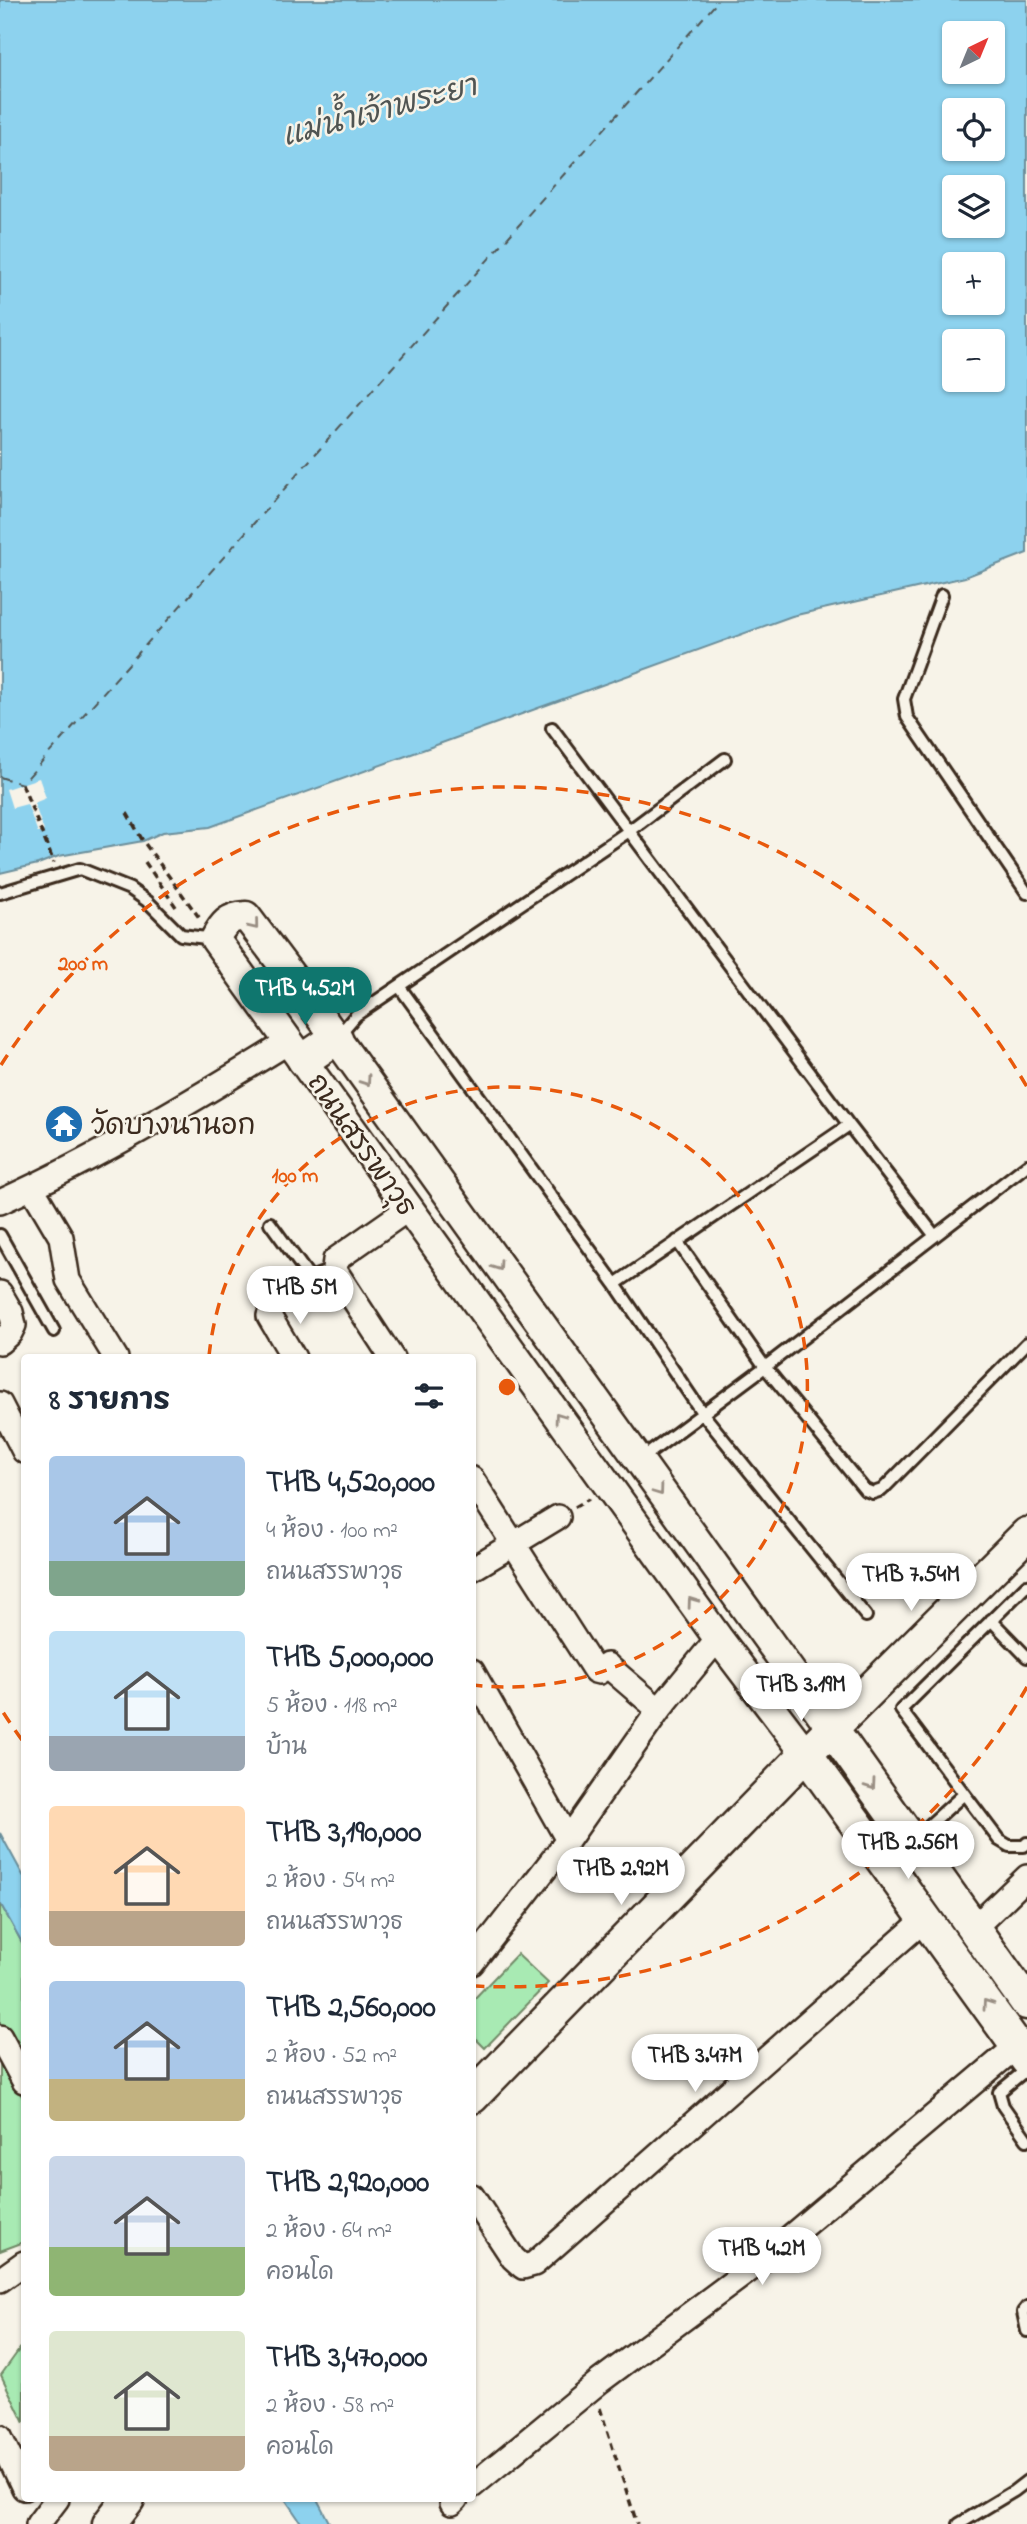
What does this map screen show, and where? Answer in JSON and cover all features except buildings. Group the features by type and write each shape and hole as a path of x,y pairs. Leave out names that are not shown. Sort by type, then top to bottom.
{"main road":[{"path":"297,1050 336,1038"},
{"path":"476,2093 806,1754 1027,1534"},
{"name":"ถนนสรรพาวุธ","path":"832,1729 1027,2003"},
{"name":"ถนนสรรพาวุธ","path":"806,1754 1024,2058"},
{"path":"955,1959 977,1933"},
{"path":"108,2524 126,2502"}],"street":[{"name":"ถนนสรรพาวุธ","path":"806,1754 718,1638 408,1209 297,1050 206,938 233,916 246,916 336,1038 832,1729"},
{"path":"0,1202 32,1188 191,1102 297,1050"},
{"path":"32,1188 61,1237 68,1280 114,1354"},
{"path":"389,1354 334,1269 335,1260 408,1209"},
{"path":"0,1293 11,1312 14,1325 0,1342"},
{"path":"269,1316 292,1354"},
{"path":"0,1404 21,1445"},
{"path":"476,1485 515,1542 594,1671 598,1672 607,1665 659,1710"},
{"path":"476,1566 558,1517"},
{"path":"476,1953 568,1840 659,1710 718,1638"},
{"path":"476,1678 568,1840"},
{"path":"977,1933 1027,1877"},
{"path":"476,2202 513,2258 523,2267 534,2264 926,1918"},
{"path":"0,2037 21,2076"},
{"path":"476,2483 593,2386 764,2259 1024,2058"},
{"path":"0,2280 21,2265"},
{"path":"0,2437 21,2482"},
{"path":"31,2502 40,2523"},
{"path":"40,2523 55,2502"}],"lane":[{"path":"942,595 904,699 908,718 1027,894"},
{"path":"552,729 935,1236"},
{"path":"336,1038 356,1014 628,831 725,759"},
{"path":"0,893 80,869 130,889 147,901 181,936 206,938"},
{"path":"399,986 615,1284 703,1414 866,1616"},
{"path":"615,1284 849,1125"},
{"path":"638,1461 1027,1165"},
{"path":"270,1223 310,1278 334,1269"},
{"path":"0,1235 54,1331"},
{"path":"677,1241 765,1367 864,1490 873,1493 882,1490 1027,1343"},
{"path":"1027,1585 901,1710 999,1840 1009,1846 1024,1846 1027,1843"},
{"path":"991,1620 1027,1657"},
{"path":"912,1841 964,1794"},
{"path":"1024,2058 999,2092 1003,2106 1027,2140"},
{"path":"1027,2307 1023,2312 1027,2331"},
{"path":"959,2524 1027,2481"}],"path":[{"path":"22,784 52,858"},
{"path":"127,813 206,938"},
{"path":"145,862 206,938"},
{"path":"558,1517 610,1487"},
{"path":"593,2386 637,2524"}],"green space":[{"path":"0,1903 21,1941 21,2064 0,2026"},
{"path":"517,1954 548,1983 485,2048 476,2039 476,1997"},
{"path":"0,2056 21,2094 21,2243 0,2251"},
{"path":"21,2347 21,2417 1,2375"}],"water":[{"name":"แม่น้ำเจ้าพระยา","path":"0,0 1027,0 1027,553 965,577 792,616 210,827 163,832 143,841 59,856 0,873"},
{"path":"0,1833 21,1872 21,1941 0,1903"},
{"path":"287,2502 319,2502 330,2524 302,2524"}],"pier":[{"path":"39,778 46,798 34,803 44,831 38,833 27,804 12,808 6,789"}],"ferry route":[{"path":"0,777 22,784 719,0"}],"place":[{"name":"วัดบางนานอก","path":"64,1124"}]}
